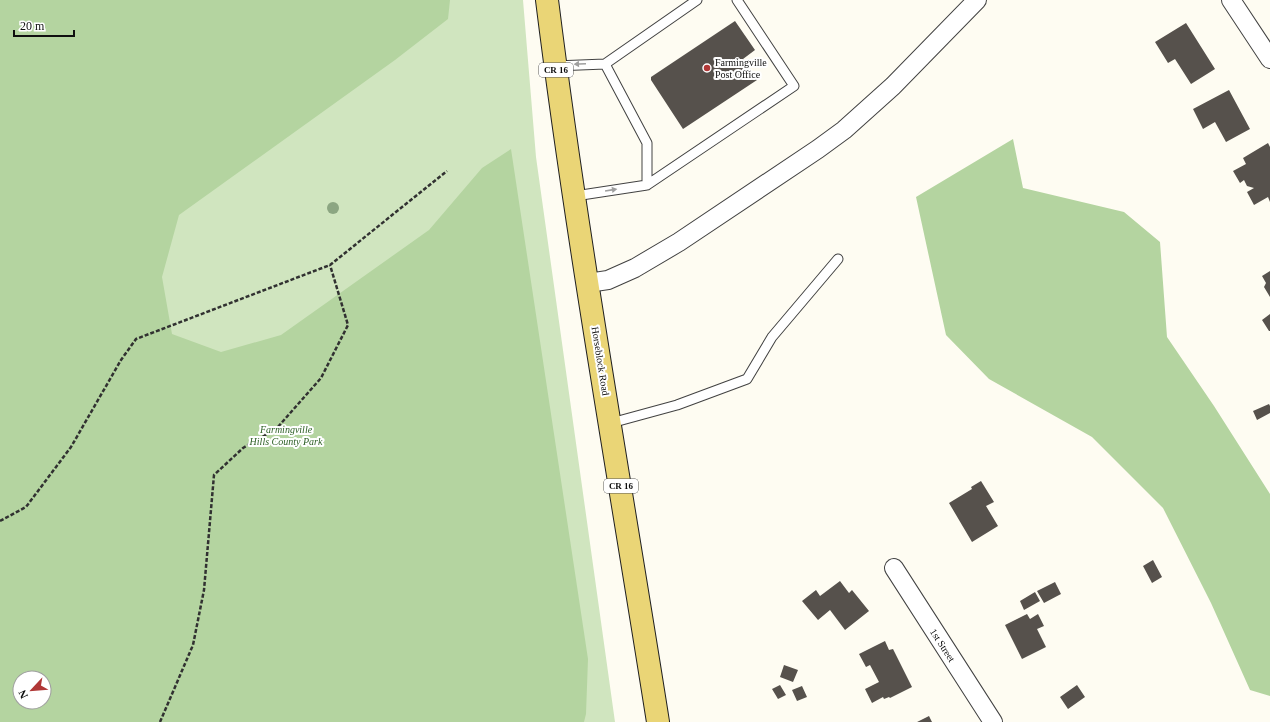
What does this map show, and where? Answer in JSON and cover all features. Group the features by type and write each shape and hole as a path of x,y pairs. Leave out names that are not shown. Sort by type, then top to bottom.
{"main road":[{"name":"Horseblock Road","path":"547,0 555,66 588,283 658,722"}],"street":[{"path":"588,283 608,280 635,268 679,242 818,149 844,130 893,86 977,0"},
{"path":"1231,0 1270,59"},
{"name":"1st Street","path":"894,568 993,722"}],"lane":[{"path":"555,66 605,64 697,0"},
{"path":"575,196 647,185 794,86 737,0"},
{"path":"605,64 647,143 647,185"},
{"path":"611,423 677,405 747,379 772,337 838,259"}],"path":[{"path":"0,521 26,507 71,447 121,360 136,340 330,265 447,171"},
{"path":"160,722 194,645 204,590 214,476 243,448 277,428 321,378 348,325 330,265"}],"green space":[{"name":"Farmingville Hills County Park","path":"0,0 523,0 536,157 615,722 0,722"},
{"name":"Farmingville Hills County Park","path":"0,0 450,0 448,19 395,60 179,215 162,277 172,334 221,352 281,335 429,230 482,168 511,149 588,659 586,714 584,722 0,722"},
{"path":"1013,139 1023,188 1124,212 1160,242 1167,337 1214,406 1270,494 1270,696 1250,690 1211,603 1163,508 1092,437 989,379 946,335 916,197"}],"building":[{"name":"Farmingville Post Office","path":"735,21 755,50 743,59 757,80 683,129 651,80 651,77"},
{"path":"1186,23 1215,69 1191,84 1175,59 1168,63 1155,42"},
{"path":"1229,90 1250,129 1226,142 1215,122 1203,129 1193,109"},
{"path":"1268,143 1270,147 1270,202 1268,197 1254,205 1247,192 1254,188 1247,186 1244,180 1240,183 1233,171 1246,164 1243,158"},
{"path":"1270,271 1270,297 1264,287 1266,283 1262,276"},
{"path":"1270,314 1270,331 1269,331 1262,320"},
{"path":"1269,404 1270,413 1257,420 1253,411"},
{"path":"981,481 994,502 986,506 998,526 972,542 949,503 972,489 971,487"},
{"path":"1153,560 1162,577 1152,583 1143,566"},
{"path":"840,581 849,593 852,590 869,611 845,630 830,610 818,620 802,601 816,590 820,596"},
{"path":"1055,582 1061,594 1044,603 1037,591"},
{"path":"1035,592 1040,601 1024,610 1020,601"},
{"path":"1027,614 1030,619 1038,614 1044,626 1037,629 1046,647 1022,659 1005,625"},
{"path":"885,641 889,650 893,649 912,687 890,698 884,699 883,697 872,703 865,689 879,682 870,665 866,667 859,654"},
{"path":"784,665 798,670 793,682 780,677"},
{"path":"780,685 786,695 778,699 772,689"},
{"path":"1077,685 1085,697 1068,709 1060,697"},
{"path":"802,686 807,697 797,701 792,690"},
{"path":"929,716 932,722 917,722"}],"place":[{"name":"Farmingville Post Office","path":"707,68"}]}
